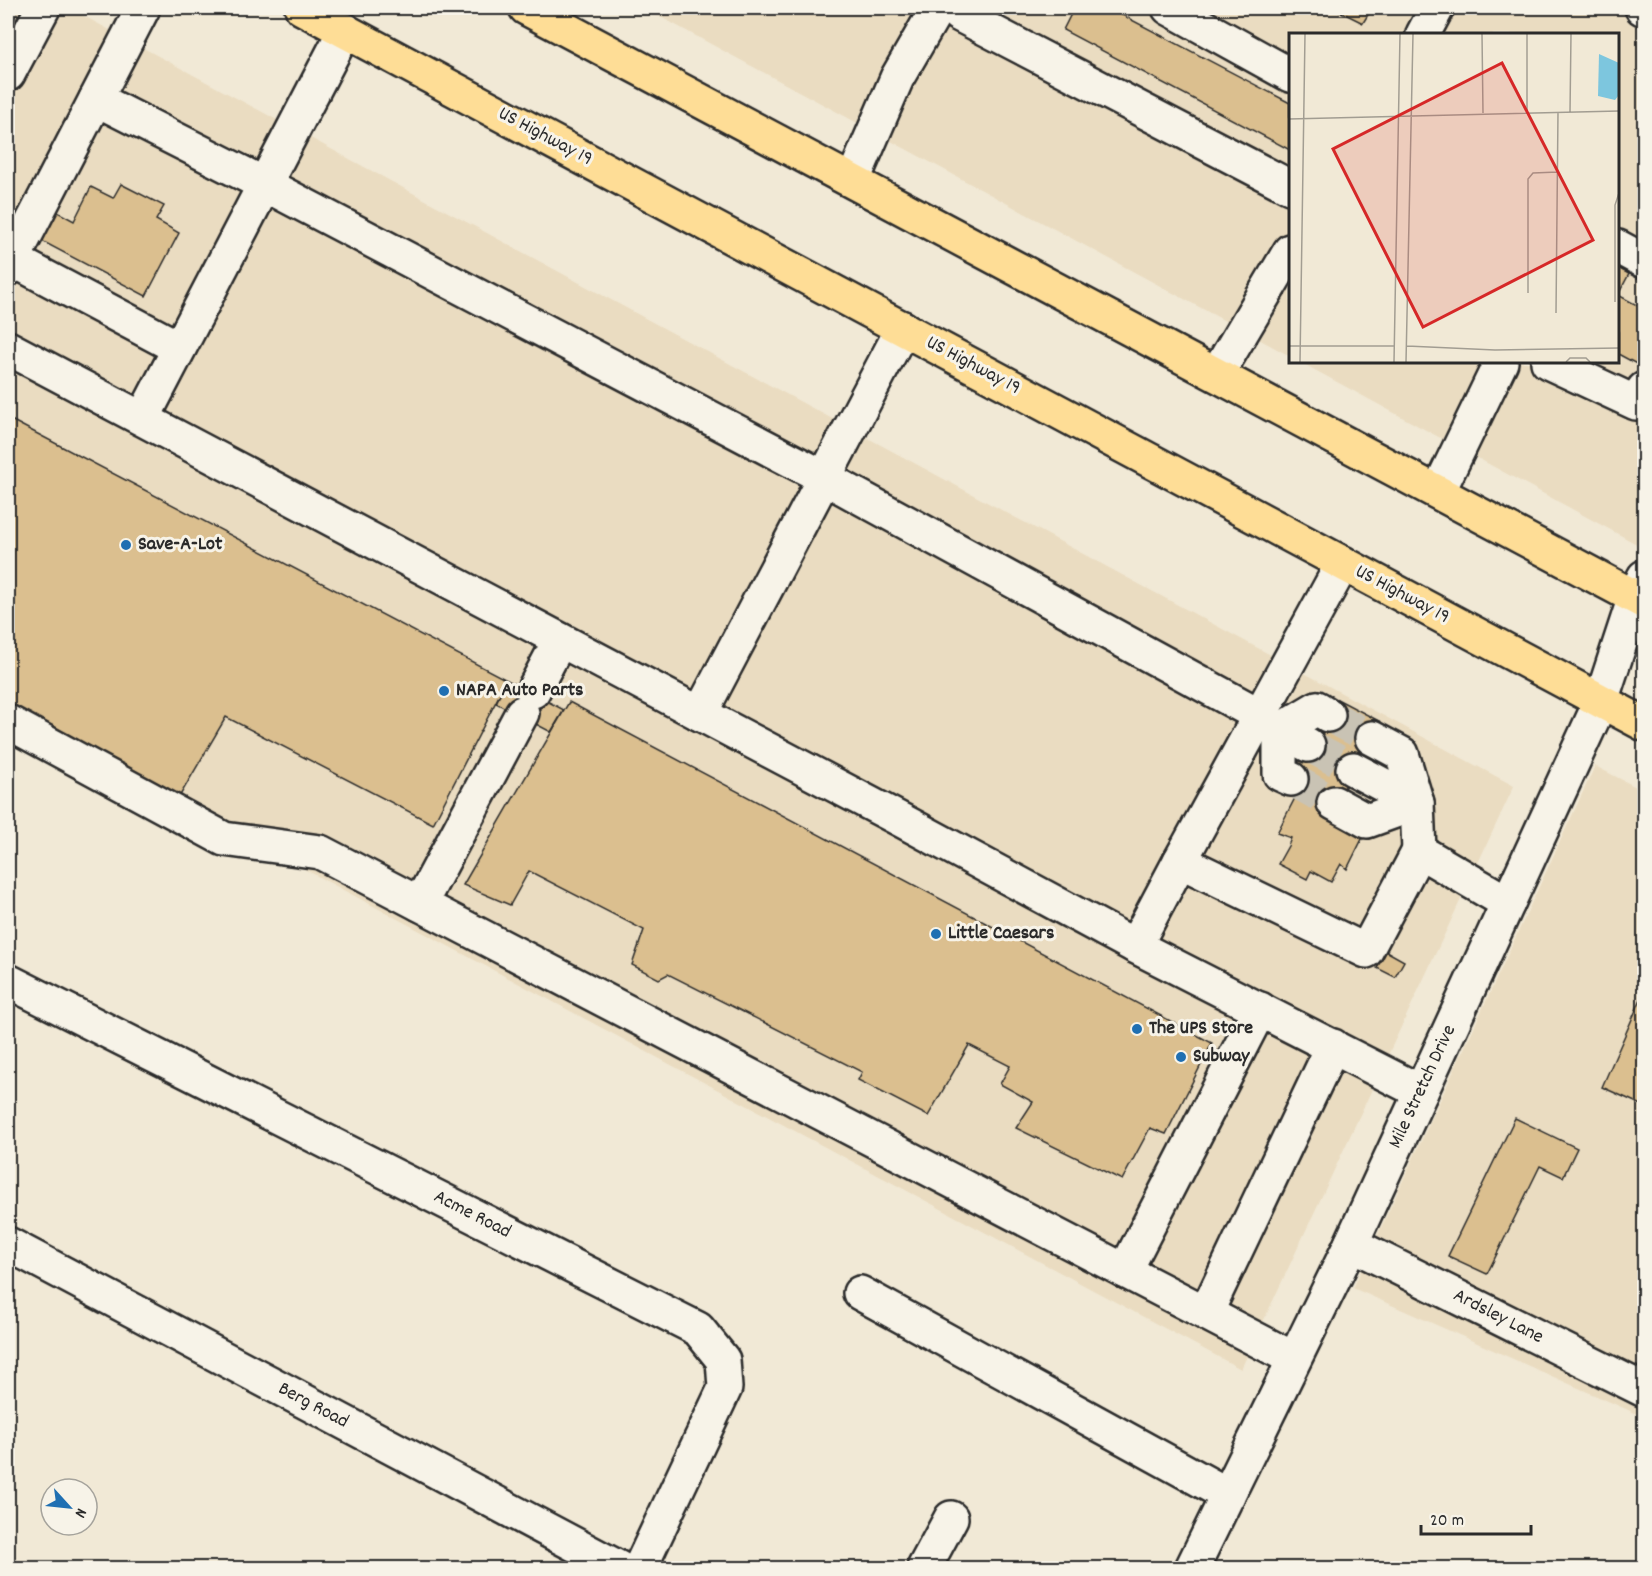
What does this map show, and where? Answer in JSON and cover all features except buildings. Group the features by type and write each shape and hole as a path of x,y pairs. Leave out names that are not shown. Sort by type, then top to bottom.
{"highway":[{"name":"US Highway 19","path":"302,8 1644,724"},
{"path":"526,8 1438,492 1641,592"}],"street":[{"path":"8,74 43,8"},
{"path":"143,8 10,265 179,348"},
{"path":"1169,8 1289,74"},
{"path":"1424,33 1437,8"},
{"path":"853,180 897,78 947,11 1289,186"},
{"path":"143,418 345,30"},
{"path":"96,99 264,184 825,478 1308,745"},
{"path":"1619,249 1644,261"},
{"path":"1217,374 1289,252"},
{"path":"700,714 903,328"},
{"path":"8,348 1135,946 1421,1092"},
{"path":"1438,492 1501,363"},
{"path":"1550,363 1636,403 1644,389"},
{"path":"1135,946 1180,861 1269,723 1343,564"},
{"name":"Mile Stretch Drive","path":"1192,1569 1351,1244 1601,701 1641,592"},
{"path":"420,904 560,640"},
{"path":"1269,723 1317,708 1328,715"},
{"path":"8,722 224,839 320,852 1294,1359"},
{"path":"1269,723 1281,774 1291,779"},
{"path":"1180,861 1366,951 1419,851 1417,803 1402,754 1372,738"},
{"path":"1353,769 1417,803"},
{"path":"1334,803 1367,821 1417,803"},
{"path":"1419,851 1508,903"},
{"name":"Acme Road","path":"8,981 698,1329 723,1360 725,1388 640,1569"},
{"path":"1125,1271 1260,1009"},
{"path":"1206,1313 1333,1046"},
{"name":"Berg Road","path":"8,1244 618,1569"},
{"name":"Ardsley Lane","path":"1351,1244 1644,1390"},
{"path":"860,1293 1228,1495"},
{"path":"924,1569 951,1518"}],"shaded area":[{"path":"8,8 69,8 1514,786 1241,1369 8,711"},
{"path":"644,8 1644,8 1644,548 1302,363 1619,363 1619,33 1289,33 1289,355"},
{"path":"1595,766 1644,791 1644,1417 1353,1288"}],"tunnel":[{"path":"1328,715 1372,738"},
{"path":"1308,745 1353,769"},
{"path":"1291,779 1334,803"}],"place":[{"name":"Save-A-Lot","path":"126,545"},
{"name":"NAPA Auto Parts","path":"444,691"},
{"name":"Little Caesars","path":"936,934"},
{"name":"The UPS Store","path":"1137,1029"},
{"name":"Subway","path":"1181,1057"}]}
